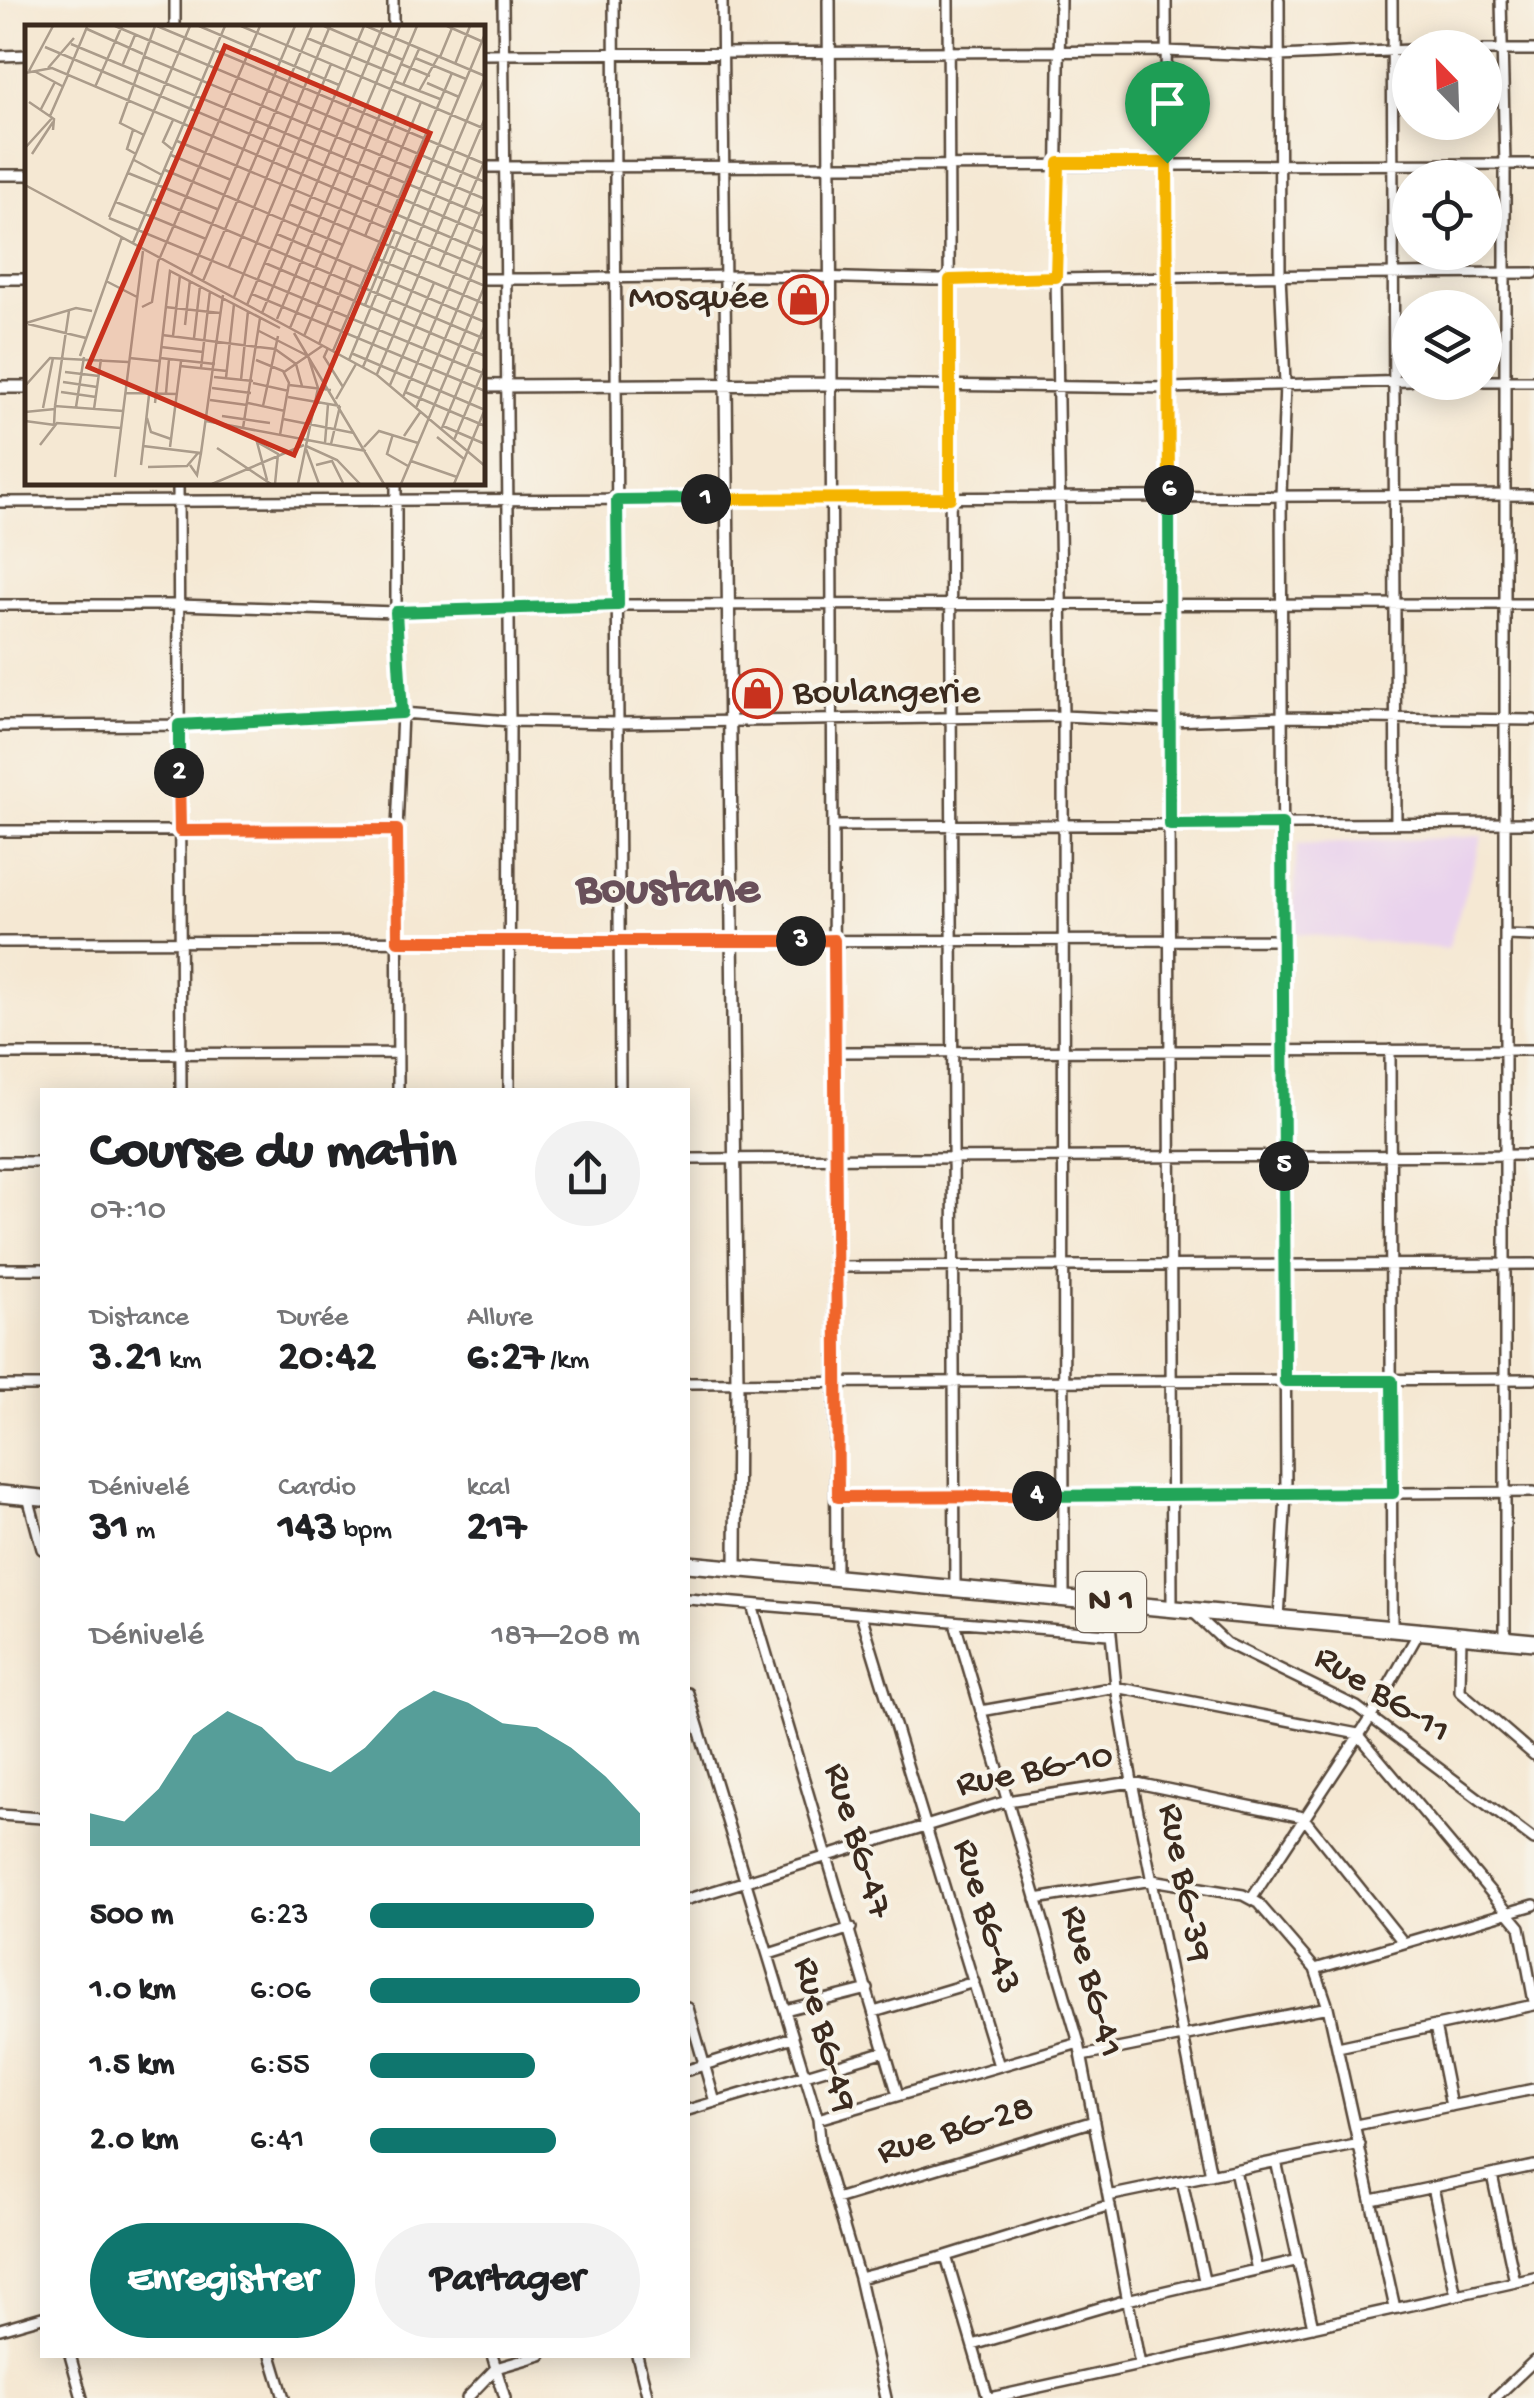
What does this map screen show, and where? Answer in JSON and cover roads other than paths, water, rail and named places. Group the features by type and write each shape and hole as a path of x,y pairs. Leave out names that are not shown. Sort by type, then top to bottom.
{"highway":[{"path":"0,1494 35,1498"},
{"name":"N 1","path":"690,1564 1534,1642"}],"street":[{"path":"502,0 508,386 509,1088"},
{"path":"614,0 620,1088"},
{"path":"722,0 736,1570"},
{"path":"830,0 836,1578"},
{"path":"948,0 955,1588"},
{"path":"1060,0 1056,277 1063,716 1064,1598"},
{"path":"1166,0 1172,1609"},
{"path":"1279,0 1280,274 1285,382 1281,496 1286,1494 1279,1619"},
{"path":"1392,0 1392,30"},
{"path":"1501,0 1501,30"},
{"path":"485,54 1166,51 1280,56 1392,50"},
{"path":"1502,50 1534,50"},
{"path":"1502,73 1506,164 1504,1639"},
{"path":"1502,164 1534,164"},
{"path":"485,167 1392,165"},
{"path":"1393,270 1393,290"},
{"path":"485,278 1169,279 1280,274 1534,273"},
{"path":"1505,381 1534,381"},
{"path":"485,386 949,384 1170,388 1392,382"},
{"path":"0,388 25,387"},
{"path":"1394,400 1396,824"},
{"path":"178,485 181,1088"},
{"path":"396,485 396,612 402,713 397,830 398,1088"},
{"path":"0,502 1534,496"},
{"path":"0,605 178,605 396,612 618,605 1534,604"},
{"path":"0,726 179,725 402,713 618,723 1063,716 1170,721 1283,717 1534,720"},
{"path":"833,826 1534,824"},
{"path":"0,831 397,830"},
{"path":"1505,935 1534,936"},
{"path":"0,942 1283,940"},
{"path":"1390,1050 1392,1630"},
{"path":"834,1052 1534,1050"},
{"path":"0,1054 398,1053"},
{"path":"690,1159 1534,1154"},
{"path":"0,1162 40,1162"},
{"path":"835,1267 1534,1264"},
{"path":"0,1269 40,1269"},
{"path":"690,1383 1534,1380"},
{"path":"0,1386 40,1386"},
{"path":"838,1497 1534,1492"},
{"path":"35,1498 40,1535"},
{"path":"690,1599 1108,1634"},
{"name":"Rue BG-39","path":"1108,1602 1108,1634 1132,1782 1210,2175"},
{"name":"Rue BG-47","path":"752,1605 898,2096"},
{"name":"Rue BG-11","path":"1192,1611 1226,1643 1371,1717 1534,1840"},
{"name":"Rue BG-43","path":"861,1614 999,2066"},
{"name":"Rue BG-41","path":"954,1622 1080,2043 1140,2365"},
{"path":"1252,1898 1371,1717 1419,1632"},
{"path":"1461,1635 1460,1691 1534,1755"},
{"path":"981,1711 1116,1687 1358,1734 1508,1910 1524,1936 1534,2004 1338,2047"},
{"name":"Rue BG-49","path":"690,1704 818,2119 821,2149 859,2278 886,2398"},
{"name":"Rue BG-10","path":"690,1898 1007,1802 1132,1782 1302,1818"},
{"path":"0,1815 40,1818"},
{"path":"1302,1818 1403,1942"},
{"path":"1036,1899 1152,1880 1252,1898 1315,1968 1338,2047 1395,2308"},
{"path":"1315,1968 1534,1905"},
{"path":"770,1954 851,1928"},
{"path":"874,2012 974,1982"},
{"path":"785,2010 868,1989"},
{"path":"1082,2056 1328,2007"},
{"path":"690,2015 715,2102"},
{"path":"1435,2026 1451,2106"},
{"path":"690,2069 792,2037"},
{"path":"818,2119 1080,2043"},
{"path":"690,2109 886,2051"},
{"path":"1356,2126 1534,2089"},
{"name":"Rue BG-28","path":"836,2199 1094,2121"},
{"path":"859,2278 946,2256 1109,2200 1360,2144"},
{"path":"1276,2161 1313,2326"},
{"path":"1372,2200 1534,2166"},
{"path":"1235,2170 1257,2270"},
{"path":"1492,2175 1514,2282"},
{"path":"1182,2181 1204,2280"},
{"path":"1433,2187 1456,2295"},
{"path":"946,2256 989,2398 1534,2278"},
{"path":"972,2345 1204,2280 1300,2260"},
{"path":"0,2329 40,2318"},
{"path":"71,2358 82,2398"},
{"path":"272,2358 284,2398"},
{"path":"493,2358 506,2398"},
{"path":"467,2398 496,2368 530,2358"},
{"path":"638,2358 648,2398"},
{"path":"1496,2398 1534,2361"}],"place":[{"name":"Mosquée","path":"803,299"},
{"name":"Boulangerie","path":"758,694"}],"district":[{"name":"Boustane","path":"668,891"}]}
